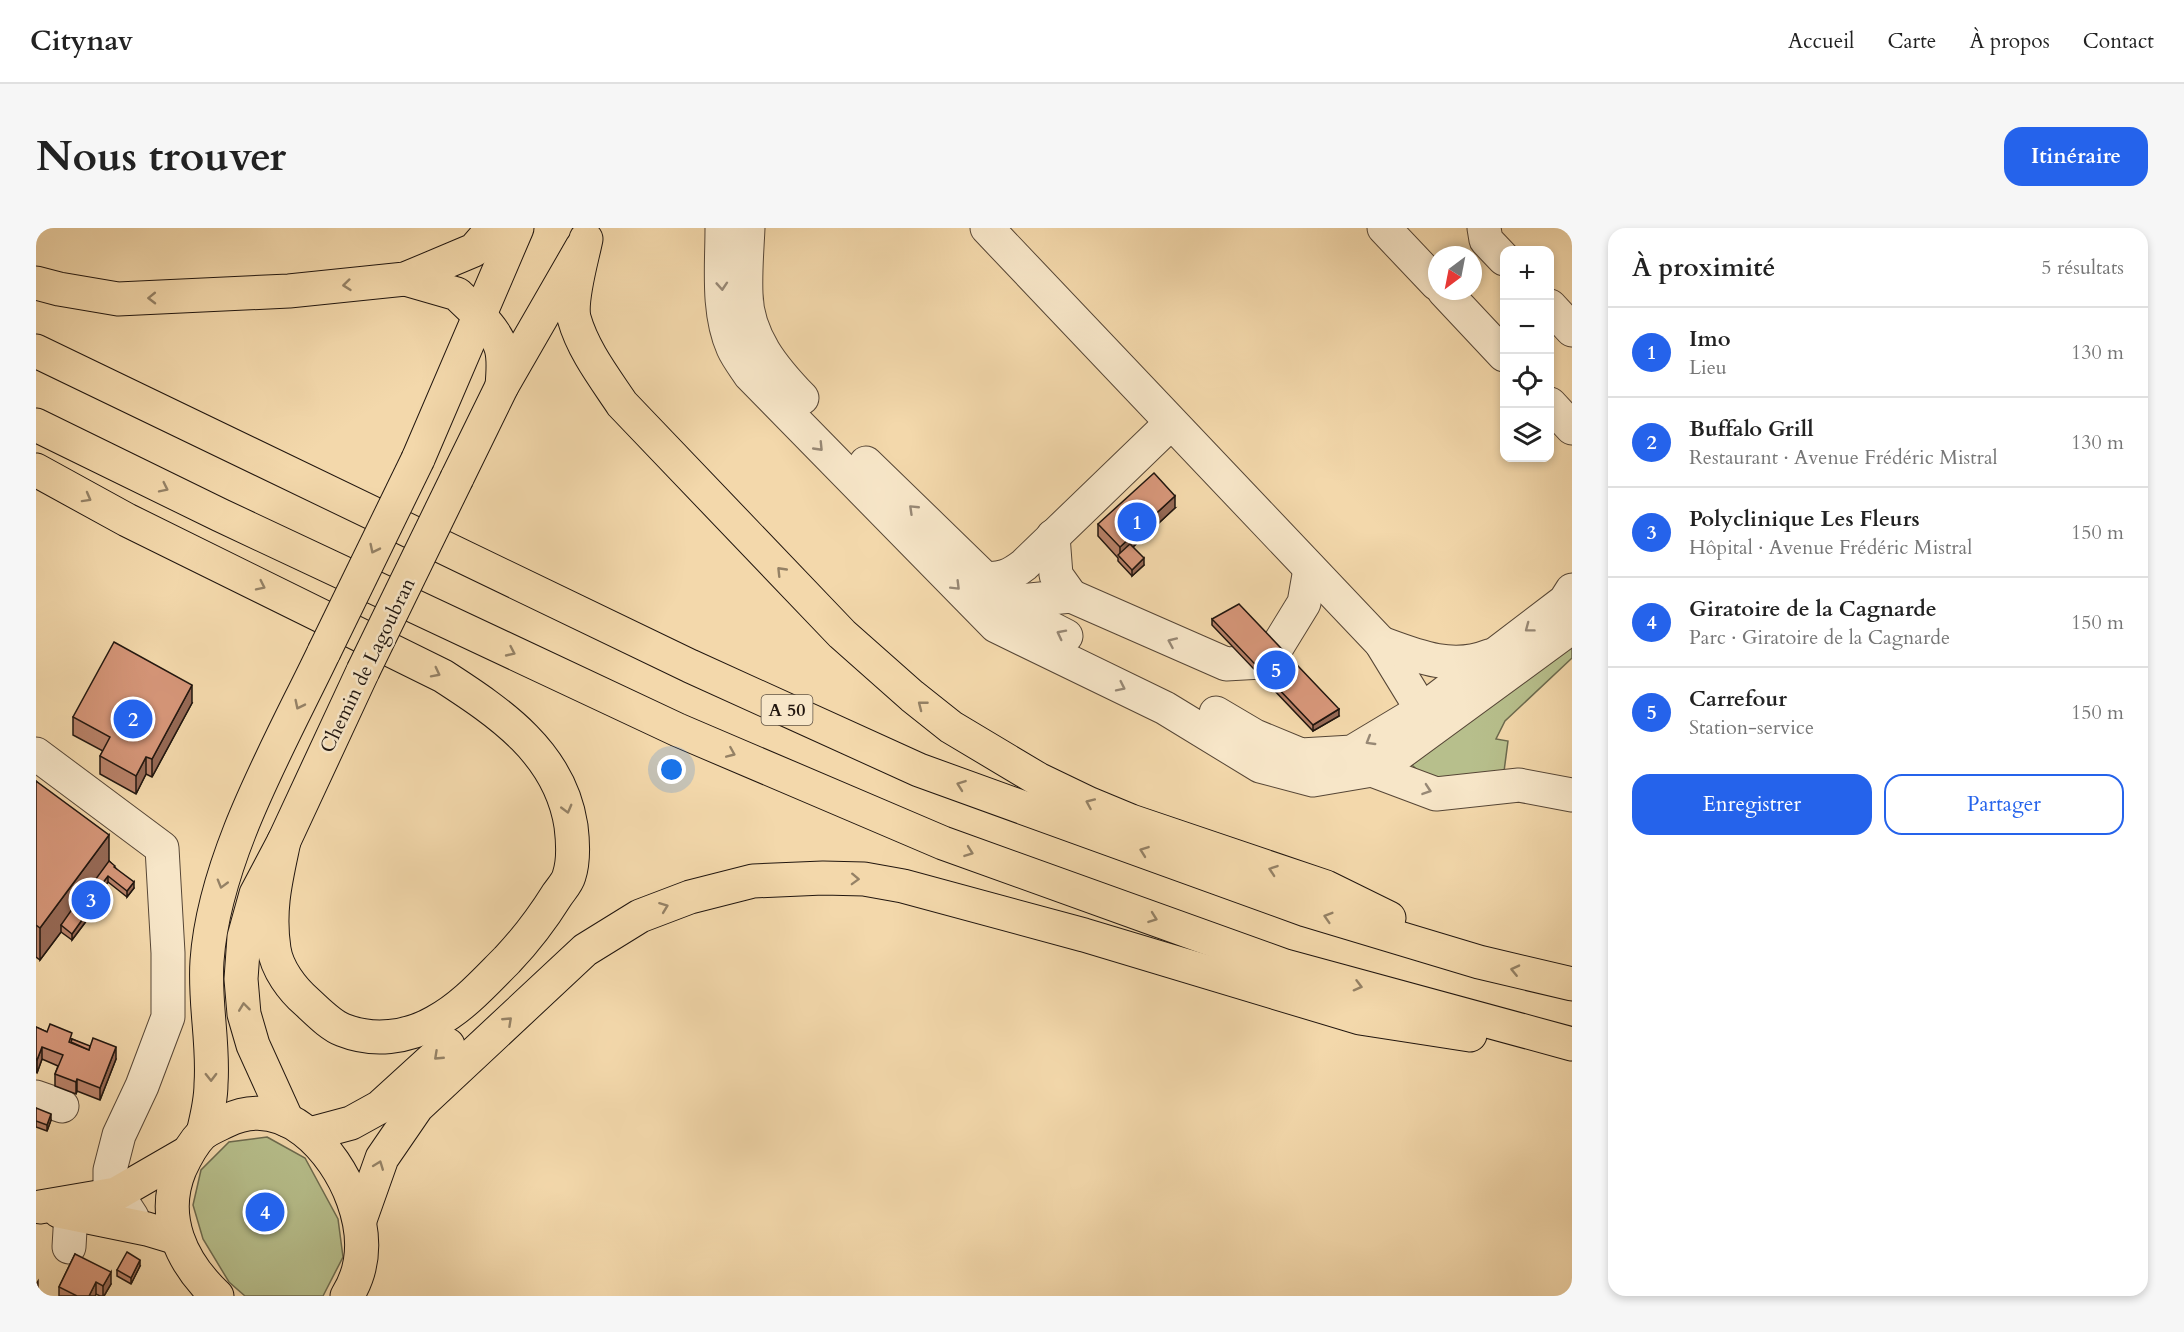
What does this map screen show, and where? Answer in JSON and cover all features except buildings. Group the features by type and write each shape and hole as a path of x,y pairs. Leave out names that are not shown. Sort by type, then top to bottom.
{"main road":[{"path":"36,283 59,290 118,299 289,291 405,279 474,250 493,228"},
{"path":"162,1233 172,1219 174,1184 208,1113 212,1082 207,962 221,884 264,776 418,459 517,228"},
{"path":"588,233 577,280 574,316 593,362 622,404 842,634 912,696 951,727 993,753 1038,779 1090,804 1131,821 1326,888 1479,962"},
{"name":"Chemin de Lagoubran","path":"360,1220 351,1194 330,1156 299,1127 253,1045 244,1014 241,979 244,937 256,894 284,841 363,670 457,477 502,386 588,233"},
{"path":"405,279 457,294 496,333 504,355 502,386"},
{"name":"A 50","path":"36,351 690,666 919,770 1306,910 1479,962 1572,984"},
{"path":"36,425 220,515 678,730 943,843 1285,966 1572,1044"},
{"path":"36,470 127,520 443,676 492,708 527,740 555,776 568,808 573,843 569,877 550,936 535,958 409,1083 380,1107 351,1123 299,1127 269,1115 253,1114 232,1119 151,1175 116,1194 38,1207"},
{"path":"284,841 272,898 274,951 282,972 300,996 320,1014 342,1029 364,1035 385,1037 405,1034 434,1023 458,1008 528,938 569,877"},
{"path":"351,1293 362,1260 360,1220 382,1158 417,1107 585,950 640,916 690,897 753,881 864,879 903,886 1084,934 1360,1018 1572,1051"},
{"path":"38,1207 72,1235 162,1233 189,1262 205,1290"}],"street":[{"path":"722,228 724,317 733,348 750,375 996,626 1165,708 1260,766 1312,780 1372,770 1396,756 1572,627"},
{"path":"748,228 746,296 751,325 762,351 776,372 855,452 995,588 1029,617 1165,684 1255,736 1301,756 1352,752 1422,710 1565,601 1572,590"},
{"path":"987,228 1381,643 1422,710"},
{"path":"1384,228 1428,274"},
{"path":"1484,228 1486,240 1500,255"},
{"path":"1452,300 1503,354"},
{"path":"1554,310 1572,330"},
{"path":"1554,408 1572,428"},
{"path":"995,588 995,579 1010,576 1024,566 1171,423"},
{"path":"1053,536 1056,575 1071,596"},
{"path":"995,588 1020,601 1071,596 1226,664 1262,662 1277,647 1304,603 1310,569"},
{"path":"1381,643 1413,655 1454,664 1480,660 1495,654"},
{"path":"36,753 162,848 168,952 168,1017 142,1086 119,1135 110,1170 110,1183 135,1222 162,1233"},
{"path":"1372,770 1436,794 1520,785 1572,795"},
{"path":"119,1135 122,1148 129,1159 151,1175"}],"green space":[{"path":"1572,642 1572,658 1505,721 1496,739 1508,741 1503,779 1429,781 1412,765"},
{"path":"267,1137 305,1158 338,1219 343,1257 323,1296 245,1296 229,1282 203,1239 193,1205 201,1170 229,1142"}],"place":[{"name":"Imo","path":"1137,522"},
{"name":"Carrefour","path":"1276,670"},
{"name":"Buffalo Grill","path":"133,719"},
{"name":"Polyclinique Les Fleurs","path":"91,900"},
{"name":"Giratoire de la Cagnarde","path":"265,1212"}]}
